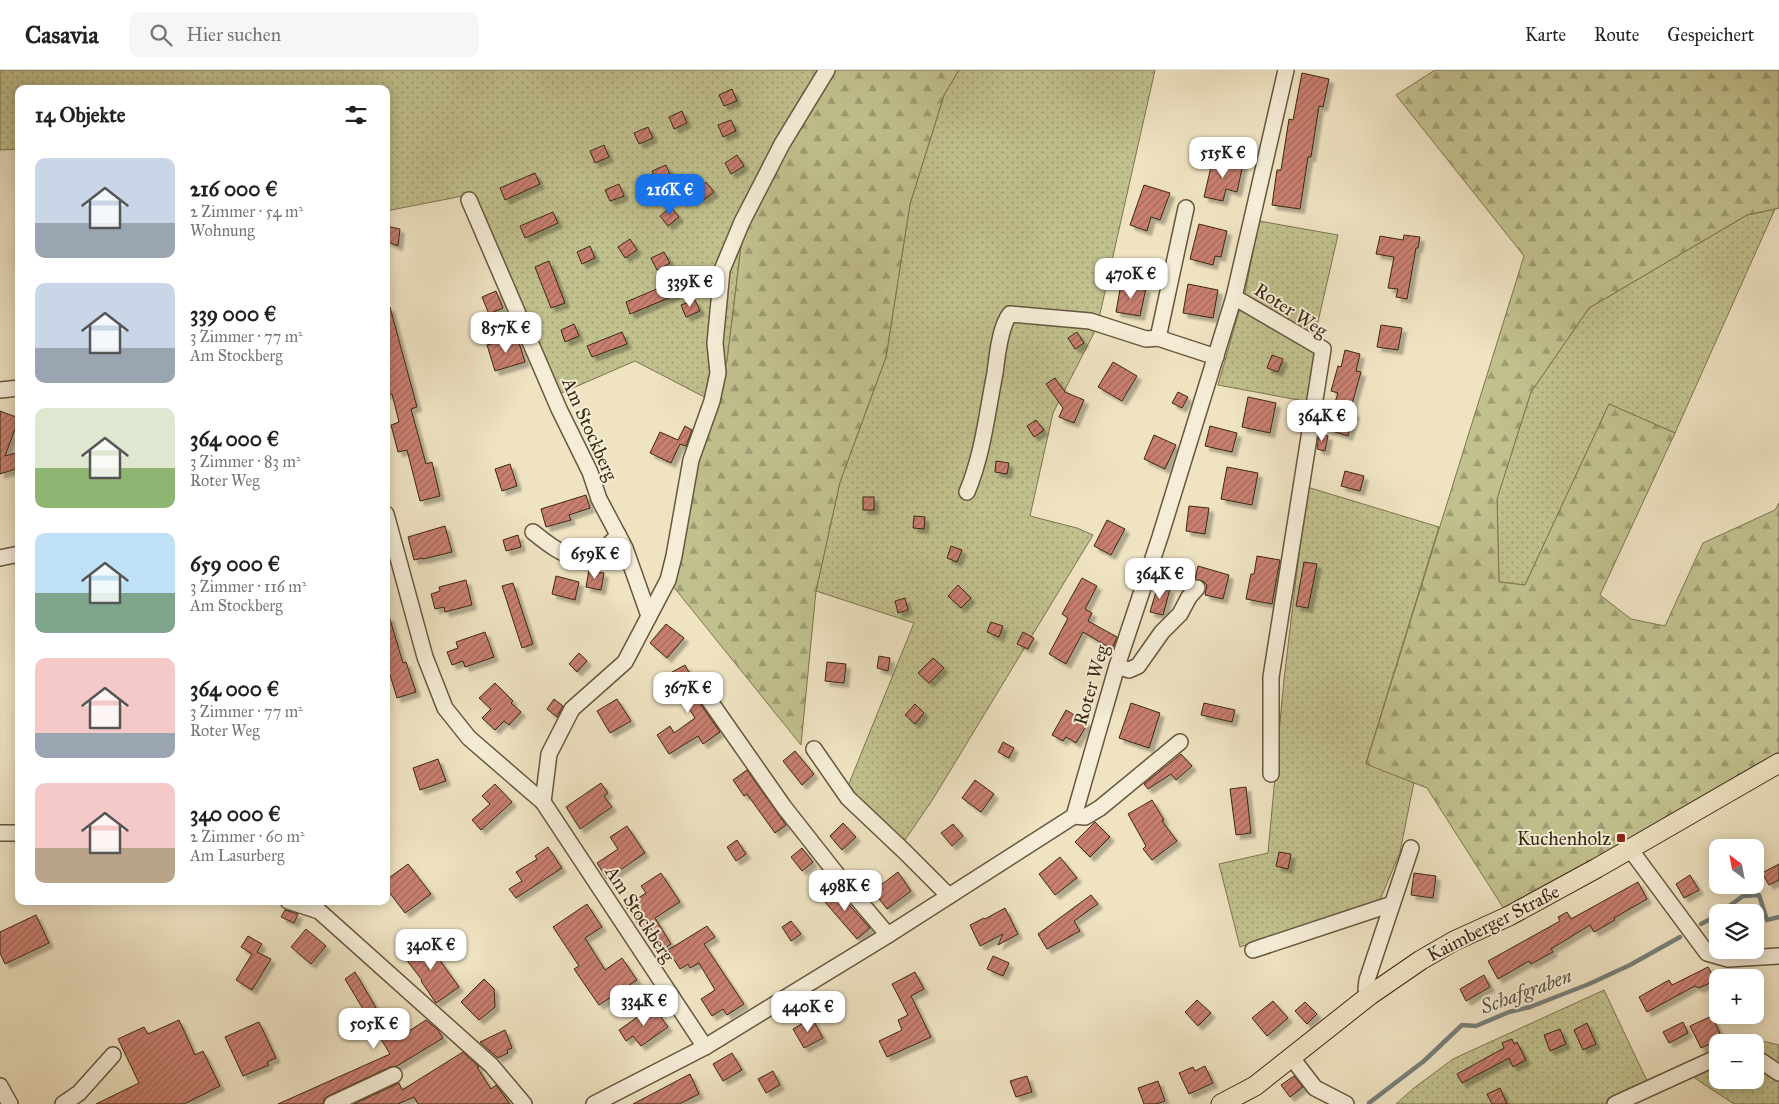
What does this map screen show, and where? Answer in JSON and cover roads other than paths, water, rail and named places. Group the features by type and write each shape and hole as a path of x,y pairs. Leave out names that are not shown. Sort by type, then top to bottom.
{"main road":[{"name":"Kaimberger Straße","path":"1221,1104 1255,1086 1370,995 1421,960 1454,941 1509,916 1779,763"}],"street":[{"path":"543,802 549,754 572,709 625,662 668,580 691,460 712,401 718,373 715,343 722,270 742,222 782,144 827,70"},
{"name":"Roter Weg","path":"1074,816 1117,666 1160,537 1234,297 1286,70"},
{"name":"Am Stockberg","path":"469,200 560,409 590,472 599,499 625,548 649,616"},
{"path":"1159,338 1186,208"},
{"name":"Roter Weg","path":"1234,297 1323,349 1271,677 1271,774"},
{"path":"967,492 976,470 999,347 1006,318 1010,314 1090,321 1146,339 1159,338 1216,357"},
{"path":"0,390 15,388"},
{"name":"Am Stockberg","path":"390,529 425,657 445,708 469,738 543,802 705,1047"},
{"path":"533,532 549,545 568,556 580,559 597,553 612,543 618,535"},
{"path":"0,558 15,555"},
{"path":"1117,666 1130,670 1138,666 1162,632 1180,614 1189,597 1197,588"},
{"path":"707,697 784,807 888,935"},
{"path":"594,1104 705,1047 888,935 1074,816 1085,817 1100,808 1180,742"},
{"path":"814,749 848,798 904,850 949,896"},
{"path":"0,833 15,833"},
{"path":"1370,995 1366,989 1367,980 1411,848"},
{"path":"1630,849 1707,953 1728,959 1779,956"},
{"path":"1253,950 1392,904"},
{"path":"300,905 319,911 491,1065 524,1104"},
{"path":"63,1104 80,1093 113,1055"},
{"path":"1292,1058 1315,1088 1346,1104"},
{"path":"1616,1104 1709,1061"},
{"path":"1764,1063 1779,1073"},
{"path":"332,1104 394,1075"},
{"path":"0,1086 10,1104"}],"waterway":[{"name":"Schafgraben","path":"1732,904 1743,896 1759,895 1762,904"},
{"name":"Schafgraben","path":"1764,911 1767,920 1779,917"},
{"name":"Schafgraben","path":"1701,924 1709,920"},
{"name":"Schafgraben","path":"1369,1103 1424,1061 1462,1025 1476,1026 1509,1012 1530,1007 1589,984 1630,965 1680,937"}],"place":[{"name":"Kuchenholz","path":"1621,838"}]}
